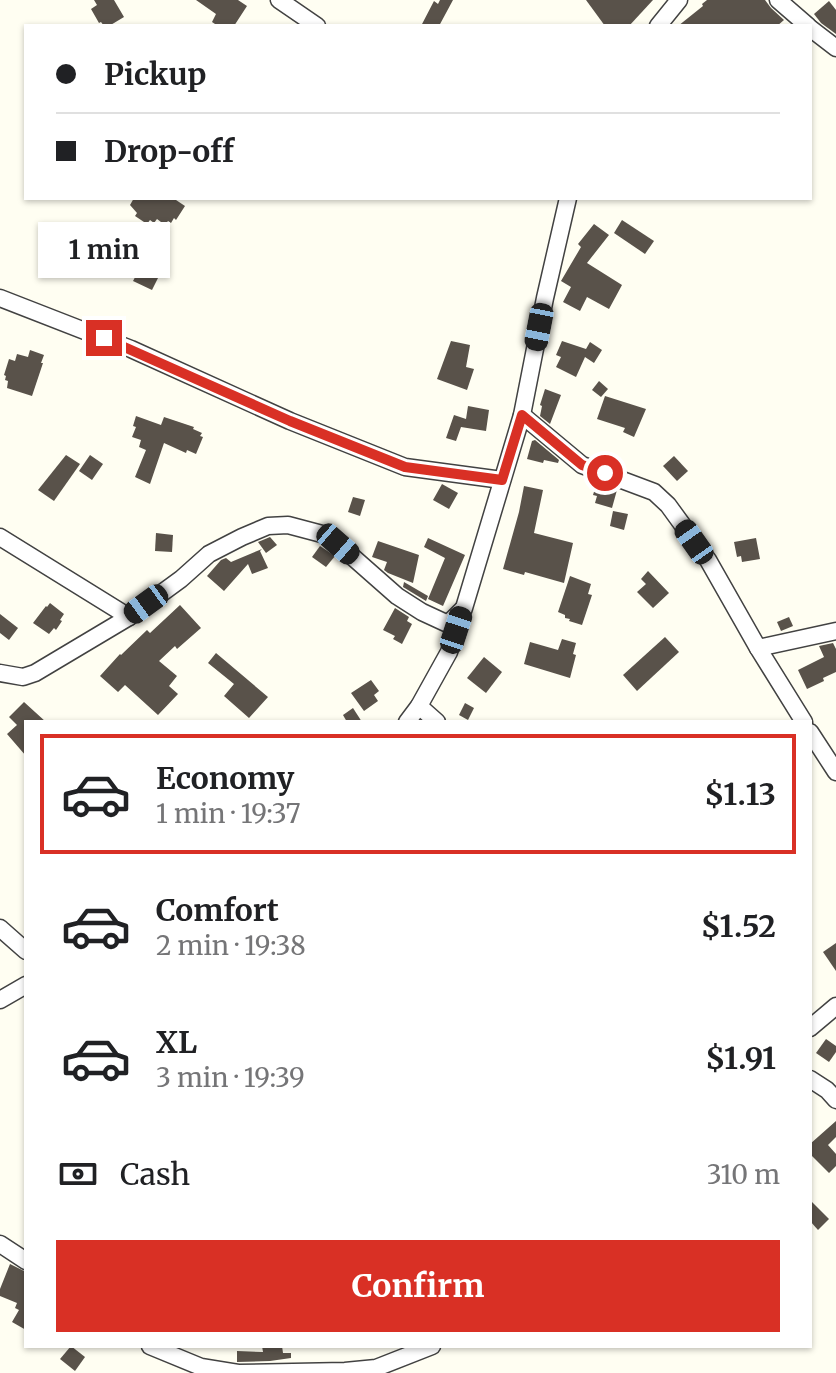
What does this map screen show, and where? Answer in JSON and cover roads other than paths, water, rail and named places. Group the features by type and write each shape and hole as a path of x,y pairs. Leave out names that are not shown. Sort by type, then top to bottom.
{"street":[{"path":"279,0 314,24"},
{"path":"660,24 679,0"},
{"path":"778,0 806,24"},
{"path":"812,29 836,48"},
{"path":"408,720 449,652 464,608 522,415 568,200"},
{"path":"0,298 131,349 290,421 405,467 502,480"},
{"path":"522,415 582,465 654,492 668,505 708,560 803,720"},
{"path":"0,673 23,677 35,673 129,617 209,554 268,526 288,525 322,534 338,544 397,596 448,624 464,608"},
{"path":"0,537 129,617"},
{"path":"758,648 836,631"},
{"path":"419,706 435,720"},
{"path":"812,735 836,772"},
{"path":"0,928 24,949"},
{"path":"0,1000 24,986"},
{"path":"812,1026 836,1006"},
{"path":"812,1081 836,1100"},
{"path":"1,1250 24,1260"},
{"path":"155,1348 201,1367 238,1373 376,1368 427,1348"}]}
